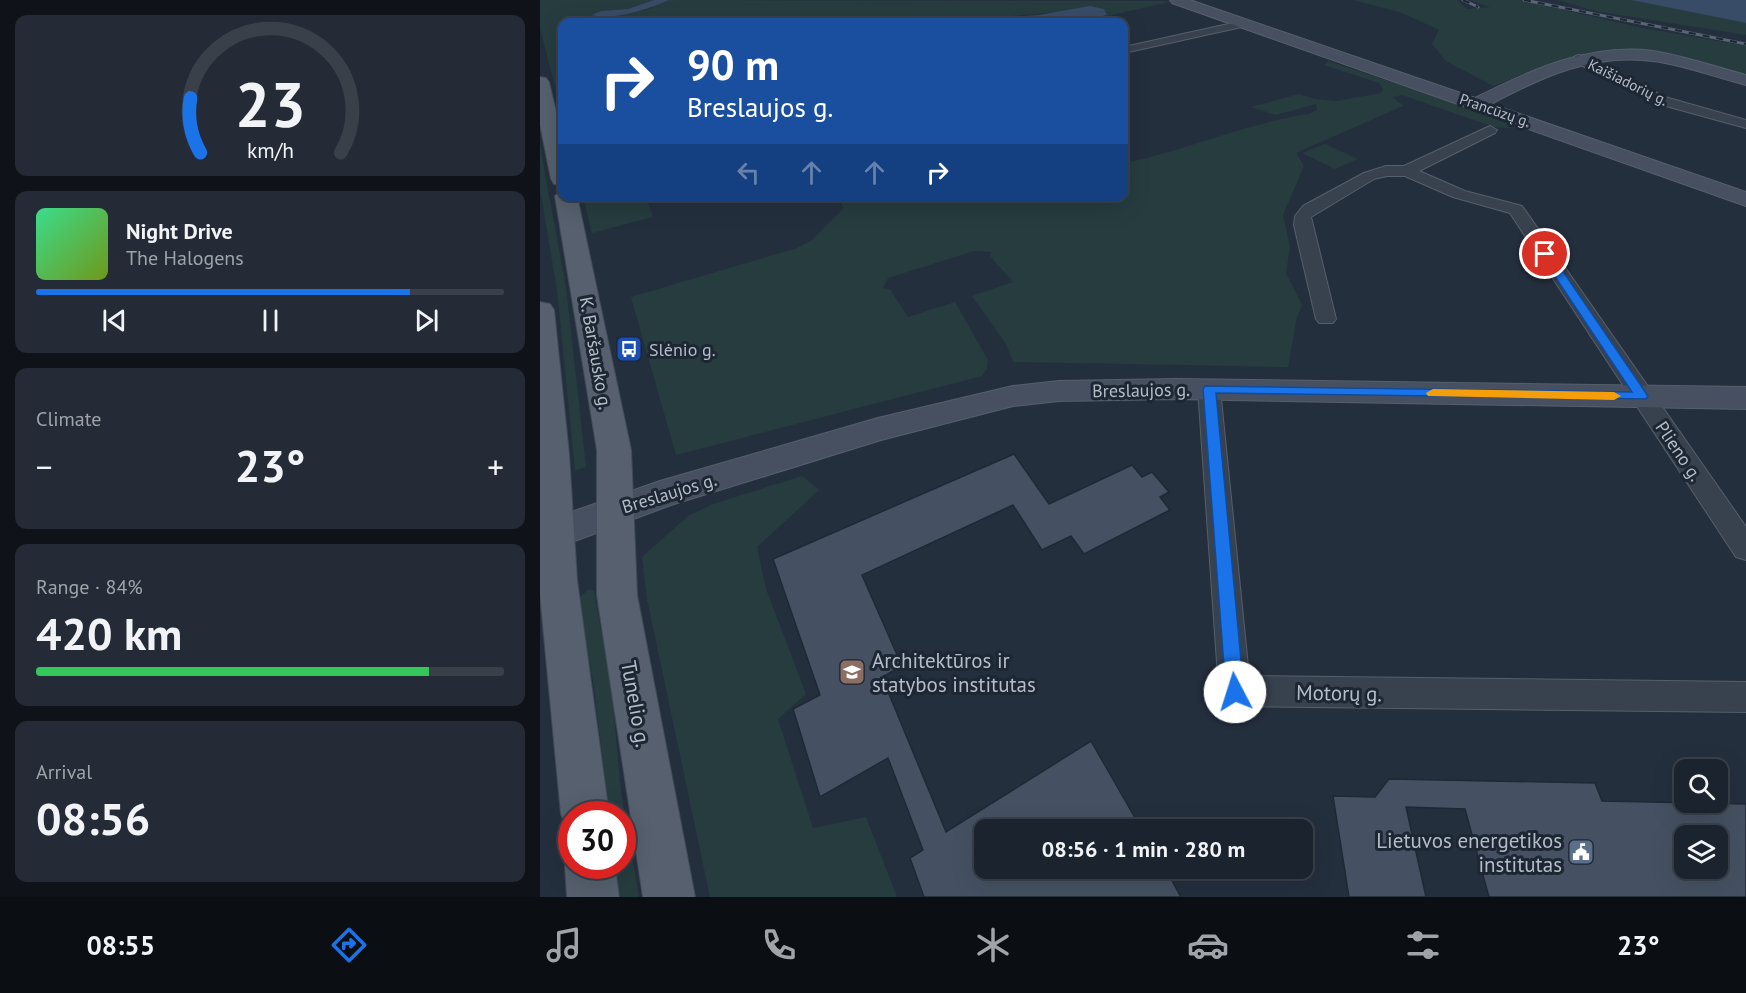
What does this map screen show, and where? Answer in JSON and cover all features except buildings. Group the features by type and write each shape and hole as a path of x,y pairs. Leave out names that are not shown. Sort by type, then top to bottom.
{"main road":[{"path":"540,82 558,161"},
{"name":"K. Baršausko g.","path":"567,201 614,450 615,510"},
{"path":"540,309 543,381 556,532 549,584 583,801"},
{"name":"Tunelio g.","path":"615,510 617,595 669,897"},
{"path":"591,879 593,897"}],"street":[{"name":"Prancūzų g.","path":"1181,2 1746,199"},
{"path":"1128,49 1242,24"},
{"path":"1477,104 1533,76 1579,59 1612,55 1653,56 1746,81"},
{"name":"Kaišiadorių g.","path":"1579,59 1660,100 1746,124"},
{"name":"Plieno g.","path":"1407,171 1490,130"},
{"name":"Plieno g.","path":"1326,319 1303,225 1304,216 1309,210 1369,176 1386,171 1407,171 1459,194 1516,210 1746,549"},
{"name":"Breslaujos g.","path":"556,532 615,510 878,429 1013,396 1059,391 1209,389 1746,398"},
{"name":"Motorų g.","path":"1209,389 1235,692 1746,697"}],"green space":[{"path":"540,0 654,0 628,9 601,11 602,17 648,9 669,0 1174,1 1103,17 1107,15 1050,13 985,18 558,18 558,98 540,28"},
{"path":"1354,0 1457,0 1467,9 1490,7 1469,0 1520,0 1643,28 1746,46 1746,75 1618,50 1601,51 1570,58 1493,86 1446,61 1432,44 1439,30 1402,13"},
{"path":"1558,0 1631,0 1746,23 1746,35 1595,11"},
{"path":"1328,61 1522,125 1524,129 1494,127 1402,95 1393,97 1403,106 1296,153 1304,166 1283,215 1290,247 1286,273 1302,305 1297,317 1288,367 1013,362 1006,344 972,296 1013,282 990,256 992,252 974,251 888,278 883,288 890,289 908,317 955,302 988,360 987,369 982,376 676,455 631,297 797,248 812,240 844,208 840,201 1128,201 1128,162 1317,110 1316,104 1276,115 1251,107 1299,94 1315,99 1336,101 1381,93 1383,89 1379,83 1324,65"},
{"path":"1325,144 1358,159 1335,169 1302,153"},
{"path":"540,146 566,287 586,467 575,471 557,290 540,189"},
{"path":"584,201 647,201 653,217 592,233"},
{"path":"802,476 819,490 757,547 766,589 806,694 778,719 813,828 866,817 897,897 710,897 647,599 642,557 688,516 713,504"},
{"path":"589,589 594,591 612,692 623,801 607,801 594,687 578,599"},
{"path":"618,879 636,879 639,897 620,897"}],"water":[{"path":"654,0 669,0 620,15 592,15 601,11 628,9"},
{"path":"1631,0 1746,0 1746,23"},
{"path":"1090,6 1104,9 1107,15 1093,18 996,18 1039,15"}],"railway":[{"path":"1463,0 1478,7"},
{"path":"1524,0 1746,44"}],"slow traffic":[{"path":"1433,393 1614,396"}],"place":[{"name":"Slėnio g.","path":"629,349"},
{"name":"Architektūros ir statybos institutas","path":"852,672"},
{"name":"Lietuvos energetikos institutas","path":"1581,852"}],"route":[{"path":"1235,692 1209,389 1642,396 1545,254"}]}
